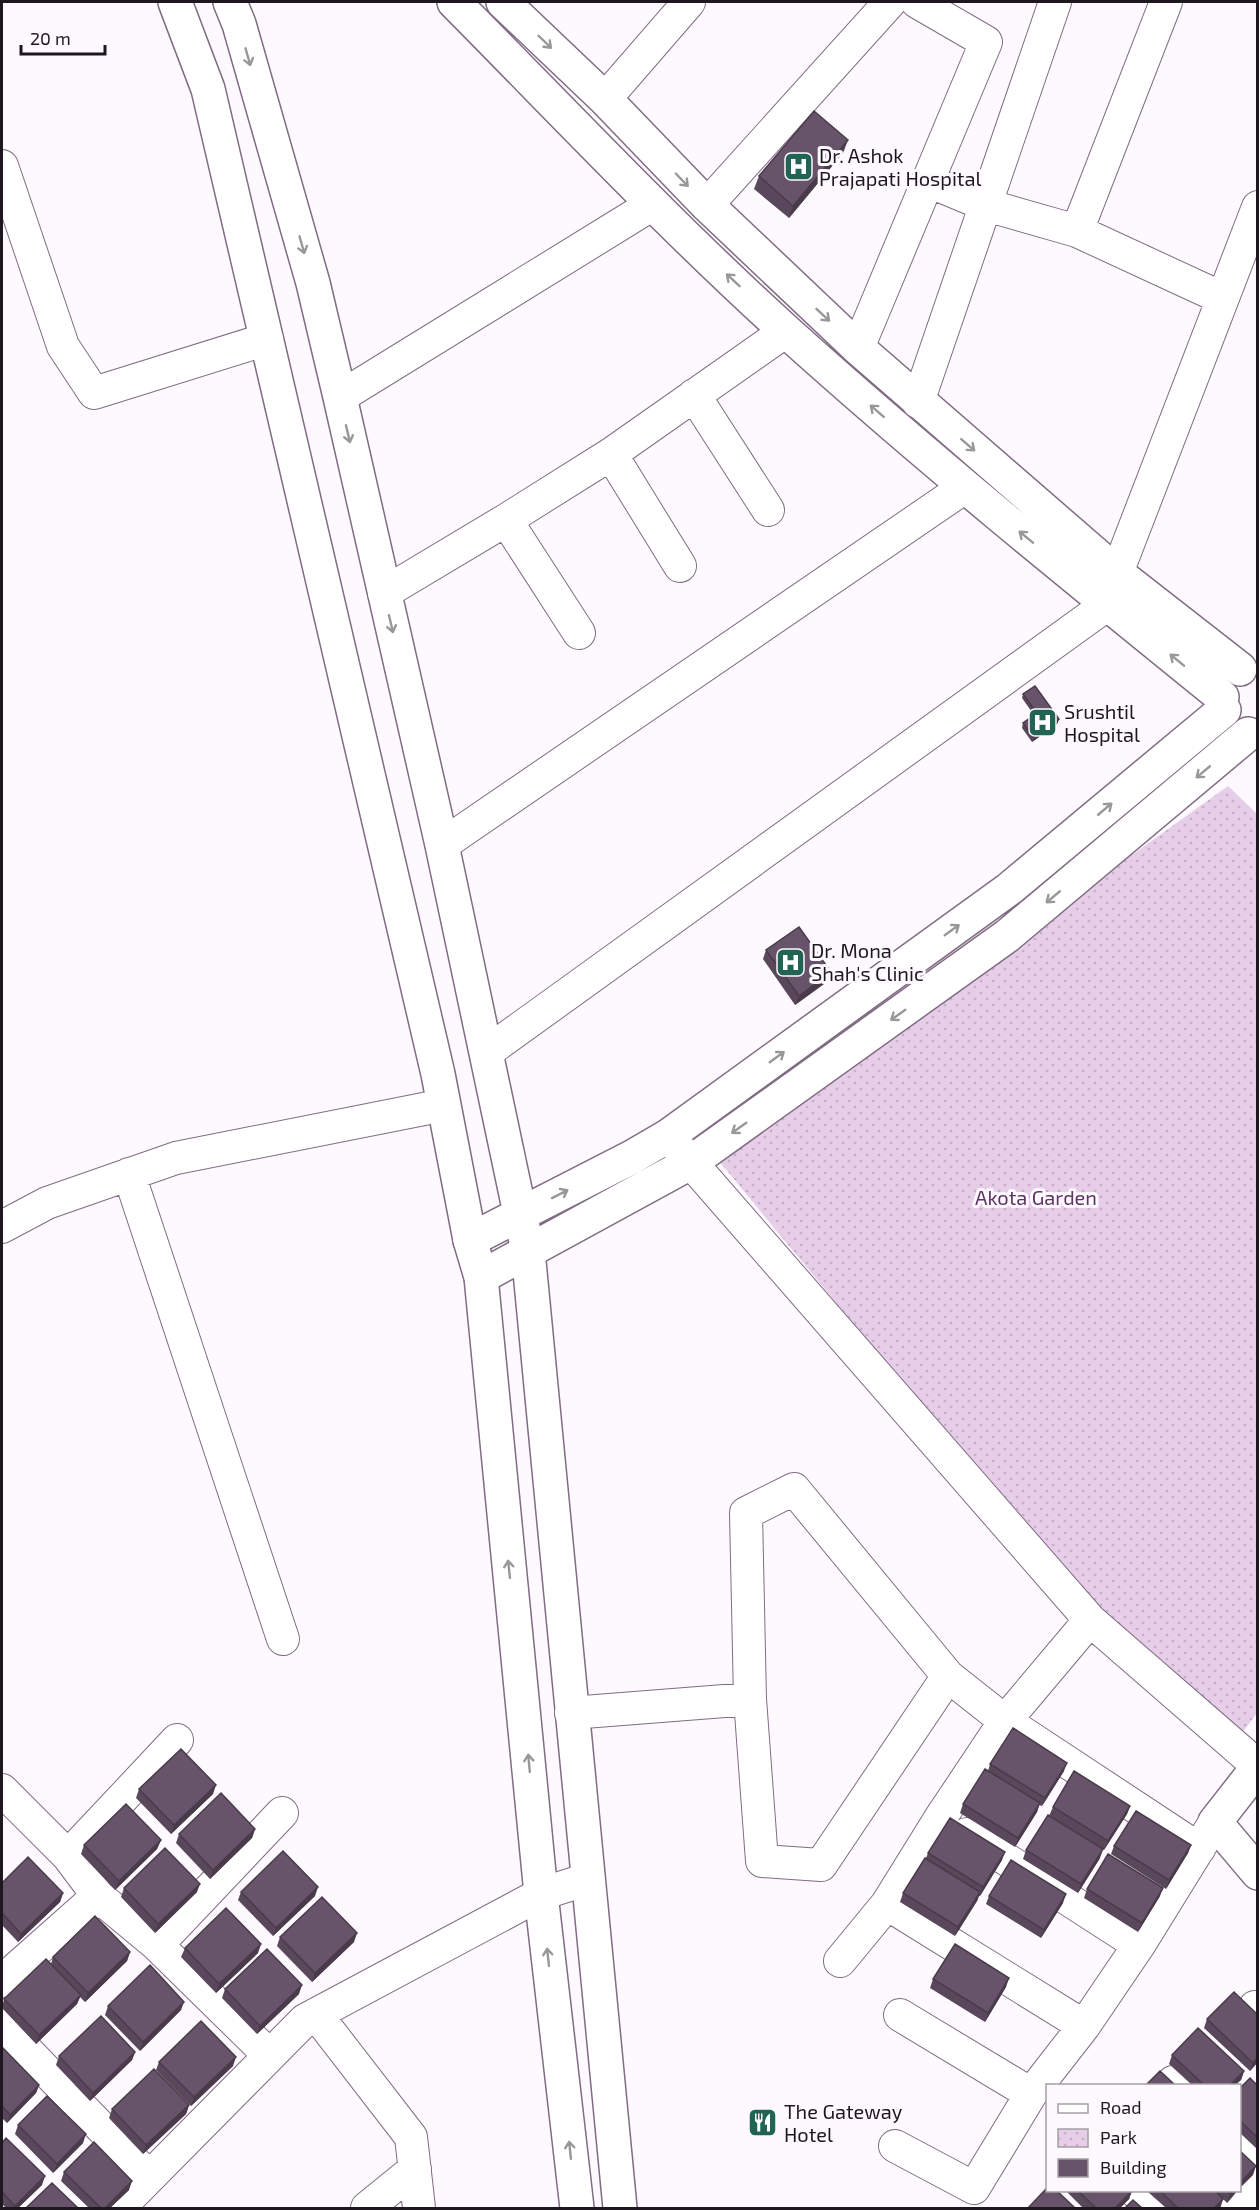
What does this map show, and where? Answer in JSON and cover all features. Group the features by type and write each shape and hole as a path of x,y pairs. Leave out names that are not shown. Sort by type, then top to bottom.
{"main road":[{"path":"175,2 208,89 444,1105 470,1240 481,1277 541,1894 577,2208"},
{"path":"230,2 239,24 313,283 442,845 522,1214 528,1251 620,2208"},
{"path":"454,2 653,204 786,331 965,488 1108,604 1223,703"},
{"path":"502,2 605,99 707,206 918,402 1117,573 1249,667 1231,676 1225,686 1223,703 1228,721 1237,729 1253,735"},
{"path":"470,1240 632,1157 668,1136 1009,889 1223,703"},
{"path":"481,1277 690,1163 1007,936 1253,735"},
{"path":"926,949 947,980"},
{"path":"1257,1767 1207,1836 1257,1873"}],"street":[{"path":"605,99 688,2"},
{"path":"707,206 890,2"},
{"path":"858,348 986,42 917,2"},
{"path":"918,402 1055,2"},
{"path":"1077,231 1166,2"},
{"path":"2,166 63,346 94,393 267,339"},
{"path":"928,181 986,205 1077,231 1222,298"},
{"path":"340,397 653,204"},
{"path":"1117,573 1257,207"},
{"path":"384,593 506,520 611,453 786,331"},
{"path":"694,395 768,510"},
{"path":"611,453 680,566"},
{"path":"442,845 965,488"},
{"path":"506,520 579,633"},
{"path":"487,1052 1108,604"},
{"path":"2,1227 47,1203 176,1158 444,1105"},
{"path":"668,1136 1090,1620 1257,1767"},
{"path":"129,1174 283,1639"},
{"path":"895,2146 974,2188 1031,2094 1084,2026 1139,1945 1207,1836 1005,1721 948,1676 794,1489 746,1513 750,1699 762,1861 821,1865 948,1676"},
{"path":"840,1961 887,1904 1005,1721 1090,1620"},
{"path":"571,1713 750,1699"},
{"path":"68,1856 177,1740"},
{"path":"2,1790 68,1856 98,1896 157,1945 269,2055"},
{"path":"157,1945 282,1813"},
{"path":"941,1817 1139,1945"},
{"path":"119,2208 304,2020 541,1894 588,1879"},
{"path":"2,1981 98,1896"},
{"path":"887,1904 1084,2026"},
{"path":"315,2014 411,2137 419,2208"},
{"path":"900,2015 1031,2094"},
{"path":"2,2025 149,2177"},
{"path":"1241,2145 1257,2160"},
{"path":"367,2208 415,2169"},
{"path":"1237,2208 1257,2188"},
{"path":"1136,2192 1155,2208"}],"green space":[{"name":"Akota Garden","path":"1228,786 1257,814 1258,1712 1242,1733 1116,1630 965,1459 714,1155"}],"building":[{"path":"814,111 848,140 793,206 759,176"},
{"path":"1035,686 1059,719 1034,738 1023,723 1037,713 1023,694"},
{"path":"799,927 831,972 799,996 766,950"},
{"path":"1013,1728 1067,1763 1045,1798 990,1764"},
{"path":"181,1749 216,1785 174,1825 139,1789"},
{"path":"985,1769 1040,1803 1018,1838 963,1804"},
{"path":"1074,1771 1130,1806 1108,1841 1053,1807"},
{"path":"221,1793 255,1829 213,1870 179,1834"},
{"path":"126,1804 161,1840 119,1881 84,1845"},
{"path":"1136,1811 1191,1845 1169,1880 1114,1846"},
{"path":"1048,1815 1103,1849 1081,1884 1026,1850"},
{"path":"950,1818 1005,1852 983,1887 928,1853"},
{"path":"165,1848 200,1884 158,1924 124,1888"},
{"path":"283,1851 318,1887 276,1928 241,1892"},
{"path":"1108,1854 1163,1888 1142,1923 1087,1889"},
{"path":"28,1857 63,1893 21,1934 2,1913 2,1883"},
{"path":"925,1858 980,1892 958,1927 903,1893"},
{"path":"1011,1860 1066,1894 1044,1930 989,1896"},
{"path":"322,1897 357,1933 315,1973 280,1937"},
{"path":"226,1908 261,1944 219,1984 185,1948"},
{"path":"95,1916 130,1952 88,1993 53,1957"},
{"path":"955,1944 1009,1978 988,2013 933,1979"},
{"path":"267,1949 302,1985 260,2026 225,1989"},
{"path":"46,1959 81,1995 39,2035 4,1999"},
{"path":"150,1965 184,2002 143,2042 108,2006"},
{"path":"1234,1992 1257,2014 1257,2058 1253,2063 1207,2019"},
{"path":"101,2016 135,2052 93,2093 59,2056"},
{"path":"201,2021 236,2057 194,2097 159,2062"},
{"path":"1198,2028 1244,2071 1231,2084 1203,2084 1172,2055"},
{"path":"2,2047 39,2085 10,2115 2,2106"},
{"path":"154,2069 189,2105 146,2145 112,2109"},
{"path":"1160,2071 1174,2084 1147,2084"},
{"path":"1250,2078 1257,2085 1257,2137 1241,2122 1241,2087"},
{"path":"47,2096 86,2134 57,2164 18,2125"},
{"path":"6,2138 45,2176 15,2206 2,2192 2,2143"},
{"path":"94,2142 132,2181 105,2208 101,2208 64,2172"},
{"path":"1241,2152 1256,2166 1241,2182"},
{"path":"52,2183 78,2208 26,2208"},
{"path":"1046,2189 1046,2192 1058,2192 1075,2208 1028,2208"},
{"path":"1079,2192 1131,2192 1115,2208 1096,2208"},
{"path":"1161,2192 1217,2192 1223,2199 1214,2208 1178,2208"},
{"path":"1133,2200 1142,2208 1125,2208"}],"place":[{"name":"Dr. Ashok Prajapati Hospital","path":"798,167"},
{"name":"Srushtil Hospital","path":"1043,723"},
{"name":"Dr. Mona Shah's Clinic","path":"790,962"},
{"name":"The Gateway Hotel","path":"763,2123"}]}
